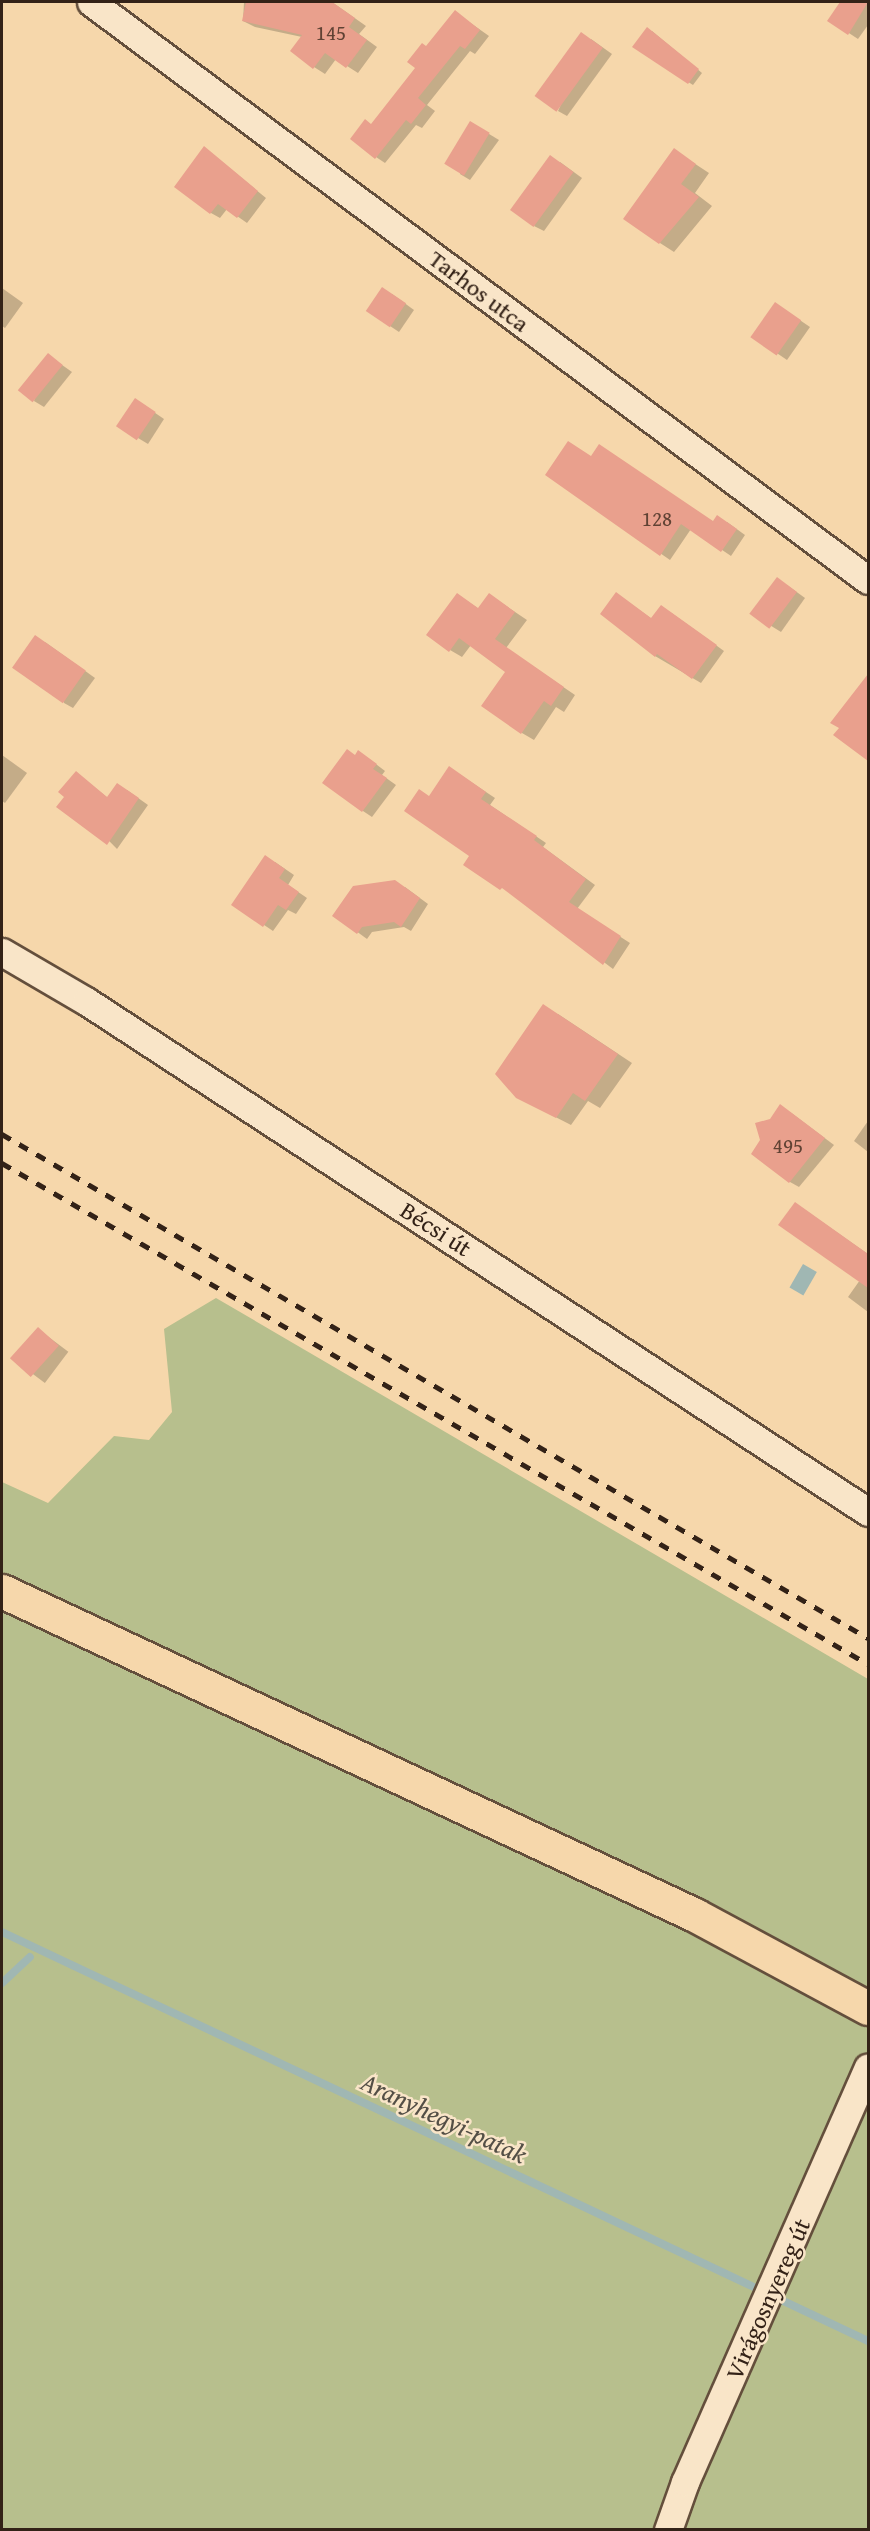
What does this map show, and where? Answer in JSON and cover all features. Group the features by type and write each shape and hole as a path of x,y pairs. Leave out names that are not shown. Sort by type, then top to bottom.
{"main road":[{"path":"2,1591 340,1747 695,1915 868,2008"}],"street":[{"name":"Tarhos utca","path":"90,2 868,580"},
{"name":"Bécsi út","path":"2,952 86,1001 868,1512"},
{"name":"Virágosnyereg út","path":"668,2529 868,2068"}],"green space":[{"path":"216,1298 868,1679 868,2529 2,2530 2,1482 48,1503 114,1436 149,1440 172,1412 164,1329"}],"water":[{"path":"803,1264 817,1272 803,1295 790,1287"}],"building":[{"path":"246,2 332,2 355,18 349,27 367,40 346,68 325,53 313,69 290,51 302,35 242,21"},
{"path":"840,2 868,2 848,35 827,21"},
{"path":"455,10 480,30 465,49 460,46 418,98 426,105 411,124 406,120 375,159 350,139 365,119 371,124 415,68 407,62 422,43 426,46"},
{"path":"647,27 699,69 688,84 632,47"},
{"path":"581,32 603,48 556,112 535,96"},
{"path":"470,121 490,133 464,176 444,164"},
{"path":"204,146 258,191 237,218 218,204 210,214 174,187"},
{"path":"674,148 696,164 681,184 699,197 659,244 623,219"},
{"path":"550,155 573,172 533,227 510,210"},
{"path":"382,287 406,303 390,327 366,311"},
{"path":"775,302 801,320 777,356 750,337"},
{"path":"48,353 63,365 33,402 18,390"},
{"path":"135,398 156,412 137,440 116,426"},
{"path":"568,441 591,456 599,444 713,521 717,515 737,529 721,552 681,524 660,556 545,475"},
{"path":"777,577 797,592 769,629 749,614"},
{"path":"616,592 651,618 661,605 717,645 692,679 657,654 655,657 600,614"},
{"path":"457,593 478,608 489,593 515,612 495,639 564,687 551,706 544,701 521,734 481,706 505,672 459,638 449,652 426,635"},
{"path":"35,635 86,671 63,703 12,668"},
{"path":"868,674 868,761 833,735 839,728 830,723"},
{"path":"347,749 355,755 358,750 377,764 373,769 387,778 362,812 322,783"},
{"path":"449,766 486,792 481,799 537,836 534,840 586,879 569,902 621,936 603,965 502,888 500,890 463,865 469,856 404,811 419,789 429,796"},
{"path":"76,771 107,797 117,783 139,798 107,845 56,807 64,797 58,792"},
{"path":"265,855 285,869 279,878 299,892 286,910 278,905 263,927 231,905"},
{"path":"395,880 420,898 401,927 394,922 362,927 357,934 332,916 353,886"},
{"path":"543,1004 618,1054 585,1101 573,1093 556,1118 516,1098 495,1074"},
{"path":"780,1104 825,1138 789,1183 751,1154 760,1140 755,1123 770,1119"},
{"path":"795,1202 868,1254 868,1288 778,1225"},
{"path":"38,1327 59,1346 31,1377 10,1358"}],"waterway":[{"name":"Aranyhegyi-patak","path":"2,1932 868,2341"},
{"path":"2,1983 30,1957"}],"railway":[{"path":"2,1134 868,1638"},
{"path":"2,1163 868,1664"}]}
